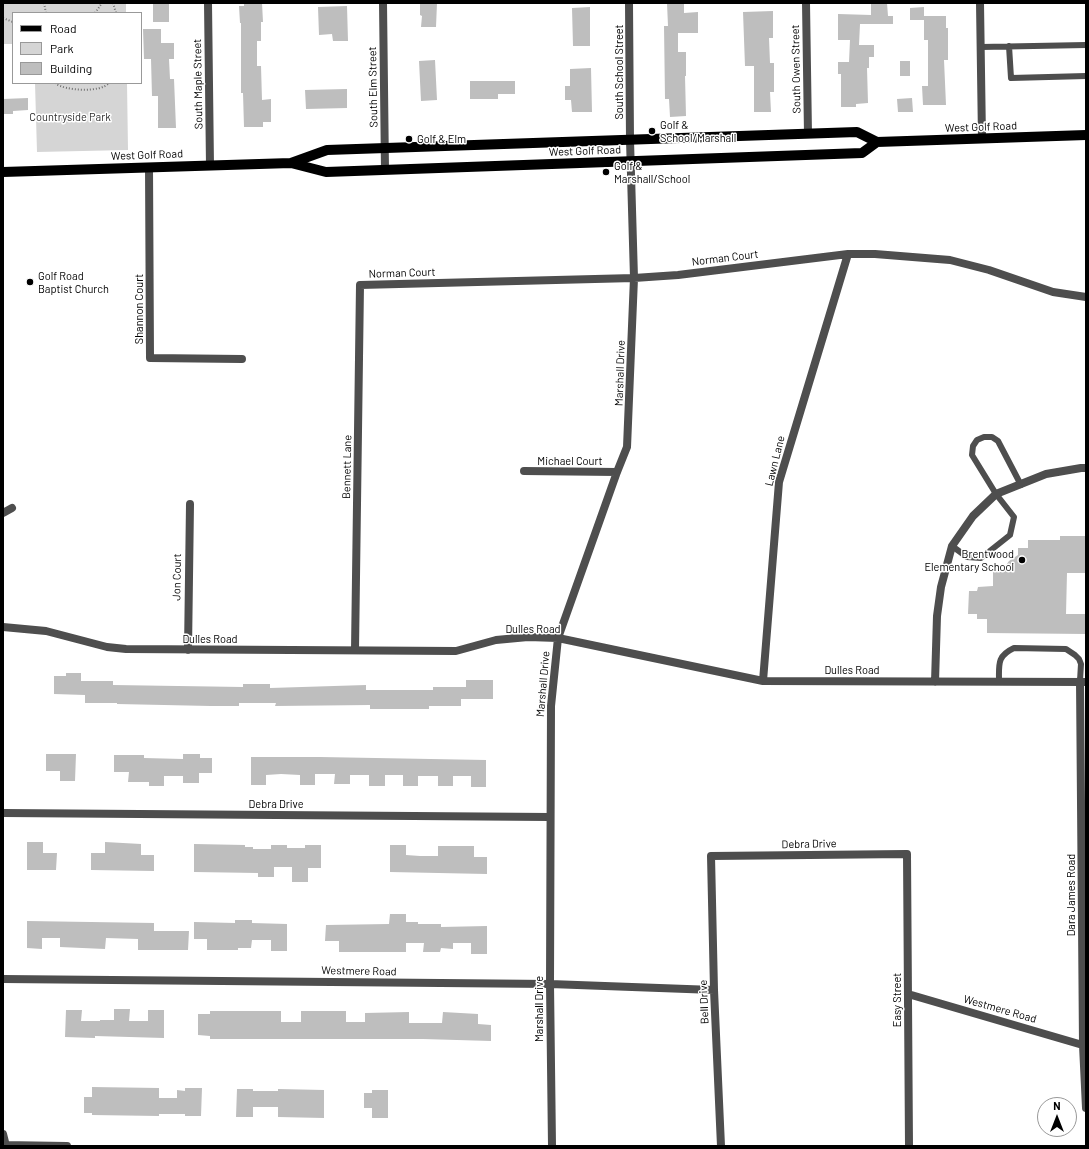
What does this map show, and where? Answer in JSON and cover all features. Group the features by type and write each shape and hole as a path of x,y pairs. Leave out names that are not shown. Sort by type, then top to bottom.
{"main road":[{"name":"West Golf Road","path":"291,163 327,150 857,132 877,142 1086,134"},
{"name":"West Golf Road","path":"3,172 291,163 326,172 862,153 877,142"}],"street":[{"name":"South Maple Street","path":"208,3 210,166"},
{"name":"South Elm Street","path":"383,3 384,170"},
{"name":"South School Street","path":"629,3 630,140"},
{"name":"South Owen Street","path":"806,3 808,134"},
{"path":"980,3 982,139"},
{"name":"Marshall Drive","path":"552,1146 550,984 551,706 558,638 617,472 628,446 634,278 630,140"},
{"name":"Shannon Court","path":"149,167 150,358 242,359"},
{"name":"Norman Court","path":"360,285 634,278 678,275 848,254 875,254 950,260 989,270 1053,292 1086,297"},
{"name":"Lawn Lane","path":"763,681 779,482 848,254"},
{"name":"Bennett Lane","path":"355,650 360,285"},
{"path":"936,682 937,616 941,587 952,546 973,516 996,494 1046,474 1086,468"},
{"name":"Michael Court","path":"524,472 617,472"},
{"name":"Jon Court","path":"188,650 190,504"},
{"path":"3,512 12,508"},
{"name":"Dulles Road","path":"3,627 46,631 107,647 126,650 456,651 496,640 528,637 558,638 763,681 1083,681"},
{"name":"Dara James Road","path":"1083,681 1084,1045 1086,1108"},
{"name":"Debra Drive","path":"3,812 550,817"},
{"name":"Debra Drive","path":"711,856 907,854"},
{"name":"Easy Street","path":"907,854 909,1146"},
{"name":"Bell Drive","path":"711,856 714,990 721,1146"},
{"name":"Westmere Road","path":"3,979 550,984 714,990"},
{"name":"Westmere Road","path":"908,994 1084,1045"},
{"path":"3,1134 6,1146"},
{"path":"3,1146 67,1146"}],"lane":[{"path":"981,47 1086,45"},
{"path":"1009,46 1011,78 1086,76"},
{"path":"952,546 967,557 981,558 1010,535 1014,517 996,494 972,455 973,446 977,440 984,437 992,437 998,441 1021,485"},
{"path":"999,681 999,662 1007,652 1014,648 1066,649 1079,659 1083,681"}],"path":[{"path":"96,12 102,3"},
{"path":"57,84 66,88 92,89 99,89 108,84"}],"green space":[{"path":"3,3 126,3 126,12 12,12 12,44 3,44"},
{"name":"Countryside Park","path":"35,84 127,84 128,150 37,152"}],"building":[{"path":"153,3 169,3 169,22 153,22"},
{"path":"244,3 262,3 263,22 261,22 261,41 257,41 257,66 261,66 262,100 271,99 271,122 263,122 263,127 244,127 243,93 241,93 241,23 239,6 244,6"},
{"path":"420,3 437,3 436,27 421,27 422,16 420,15"},
{"path":"667,3 684,3 684,13 698,12 698,33 678,33 678,52 686,52 686,116 670,117 669,99 665,99 664,26 668,26"},
{"path":"871,3 887,3 888,16 893,16 893,24 860,24 859,45 874,45 874,57 869,57 869,68 867,68 868,103 856,104 856,107 841,107 841,74 838,74 838,62 849,62 850,40 838,40 838,14 871,15"},
{"path":"347,6 348,41 333,41 332,34 319,35 318,7"},
{"path":"590,7 590,46 573,46 572,8"},
{"path":"924,7 924,16 946,16 946,28 948,28 948,60 944,60 946,105 923,105 922,86 928,86 928,40 924,40 924,20 910,20 910,8"},
{"path":"773,11 773,38 769,38 770,63 774,63 774,92 770,92 771,112 754,112 754,66 745,66 743,12"},
{"path":"143,29 161,29 161,43 174,43 174,59 169,59 170,79 174,79 176,128 158,128 158,96 152,96 151,59 144,59"},
{"path":"435,60 437,100 421,101 419,61"},
{"path":"900,61 910,61 910,76 900,76"},
{"path":"591,68 592,112 572,112 571,100 565,100 565,86 570,86 570,69"},
{"path":"470,81 515,81 515,94 498,94 498,99 470,99"},
{"path":"347,89 347,108 306,109 305,90"},
{"path":"28,98 28,110 13,111 13,114 3,114 3,99"},
{"path":"912,98 913,112 898,112 897,99"},
{"path":"1060,536 1086,536 1086,573 1067,573 1066,614 1086,614 1086,634 987,633 987,619 977,619 977,614 968,614 969,591 977,591 978,587 993,586 993,572 1001,572 1009,561 1018,555 1018,548 1028,548 1028,540 1060,540"},
{"path":"66,673 81,673 81,681 113,681 113,685 243,687 243,684 270,684 270,688 366,685 366,690 433,690 433,687 466,687 466,680 493,680 493,699 461,699 461,706 429,706 429,709 370,709 370,705 275,706 276,703 239,703 239,706 211,706 85,703 85,695 54,694 54,676 66,676"},
{"path":"46,754 76,754 75,781 60,781 60,771 46,771"},
{"path":"183,754 200,754 200,758 212,758 212,773 199,773 199,783 183,783 183,776 164,776 164,786 149,786 149,782 128,782 129,772 114,772 114,755 144,755 144,758 183,759"},
{"path":"251,757 486,760 486,787 471,787 471,776 453,776 453,786 438,786 438,776 418,776 418,786 403,786 403,775 385,775 385,786 369,786 369,775 350,775 350,784 334,784 335,774 315,774 315,785 300,785 300,775 281,774 266,775 266,785 251,785"},
{"path":"27,842 43,842 43,853 57,853 56,870 27,870"},
{"path":"105,842 141,844 141,855 154,855 154,871 91,870 91,853 105,853"},
{"path":"194,844 245,845 245,847 253,847 253,849 271,849 271,845 287,845 287,848 305,848 305,845 321,845 321,868 308,868 308,882 292,882 292,867 274,867 274,877 258,877 258,873 194,872"},
{"path":"390,845 406,845 406,855 420,856 438,856 438,846 474,846 474,857 487,857 487,874 390,872"},
{"path":"390,914 406,914 406,922 418,922 418,924 441,924 441,927 487,926 487,954 471,954 471,943 453,943 453,949 441,948 440,952 423,952 424,943 406,943 406,952 339,952 339,941 325,941 326,925 389,924"},
{"path":"235,920 252,920 252,923 287,924 287,951 271,951 271,940 252,940 251,948 238,948 238,950 207,950 207,939 194,939 194,922 235,923"},
{"path":"27,921 154,923 154,931 189,931 188,950 138,950 138,939 106,938 105,949 60,947 60,938 42,938 42,949 27,948"},
{"path":"114,1009 130,1009 129,1021 148,1021 148,1010 164,1010 164,1038 95,1036 95,1038 65,1037 66,1010 82,1010 81,1021 100,1021 114,1020"},
{"path":"210,1011 281,1011 281,1022 301,1022 301,1011 346,1011 346,1022 365,1022 365,1013 409,1012 409,1023 442,1023 443,1012 478,1014 478,1024 491,1025 491,1041 423,1039 210,1039 210,1036 198,1035 198,1014 210,1014"},
{"path":"92,1087 159,1088 159,1098 177,1098 177,1090 185,1091 185,1088 202,1088 201,1116 185,1116 185,1114 159,1114 159,1116 92,1115 92,1113 84,1113 84,1097 92,1097"},
{"path":"237,1089 253,1089 253,1091 278,1091 278,1089 324,1090 324,1118 278,1117 278,1107 253,1107 253,1117 236,1117"},
{"path":"372,1090 388,1090 388,1118 372,1118 372,1108 364,1108 364,1093 372,1093"}],"place":[{"name":"Golf & School/Marshall","path":"652,131"},
{"name":"Golf & Elm","path":"409,139"},
{"name":"Golf & Marshall/School","path":"606,172"},
{"name":"Golf Road Baptist Church","path":"30,282"},
{"name":"Brentwood Elementary School","path":"1022,560"}]}
